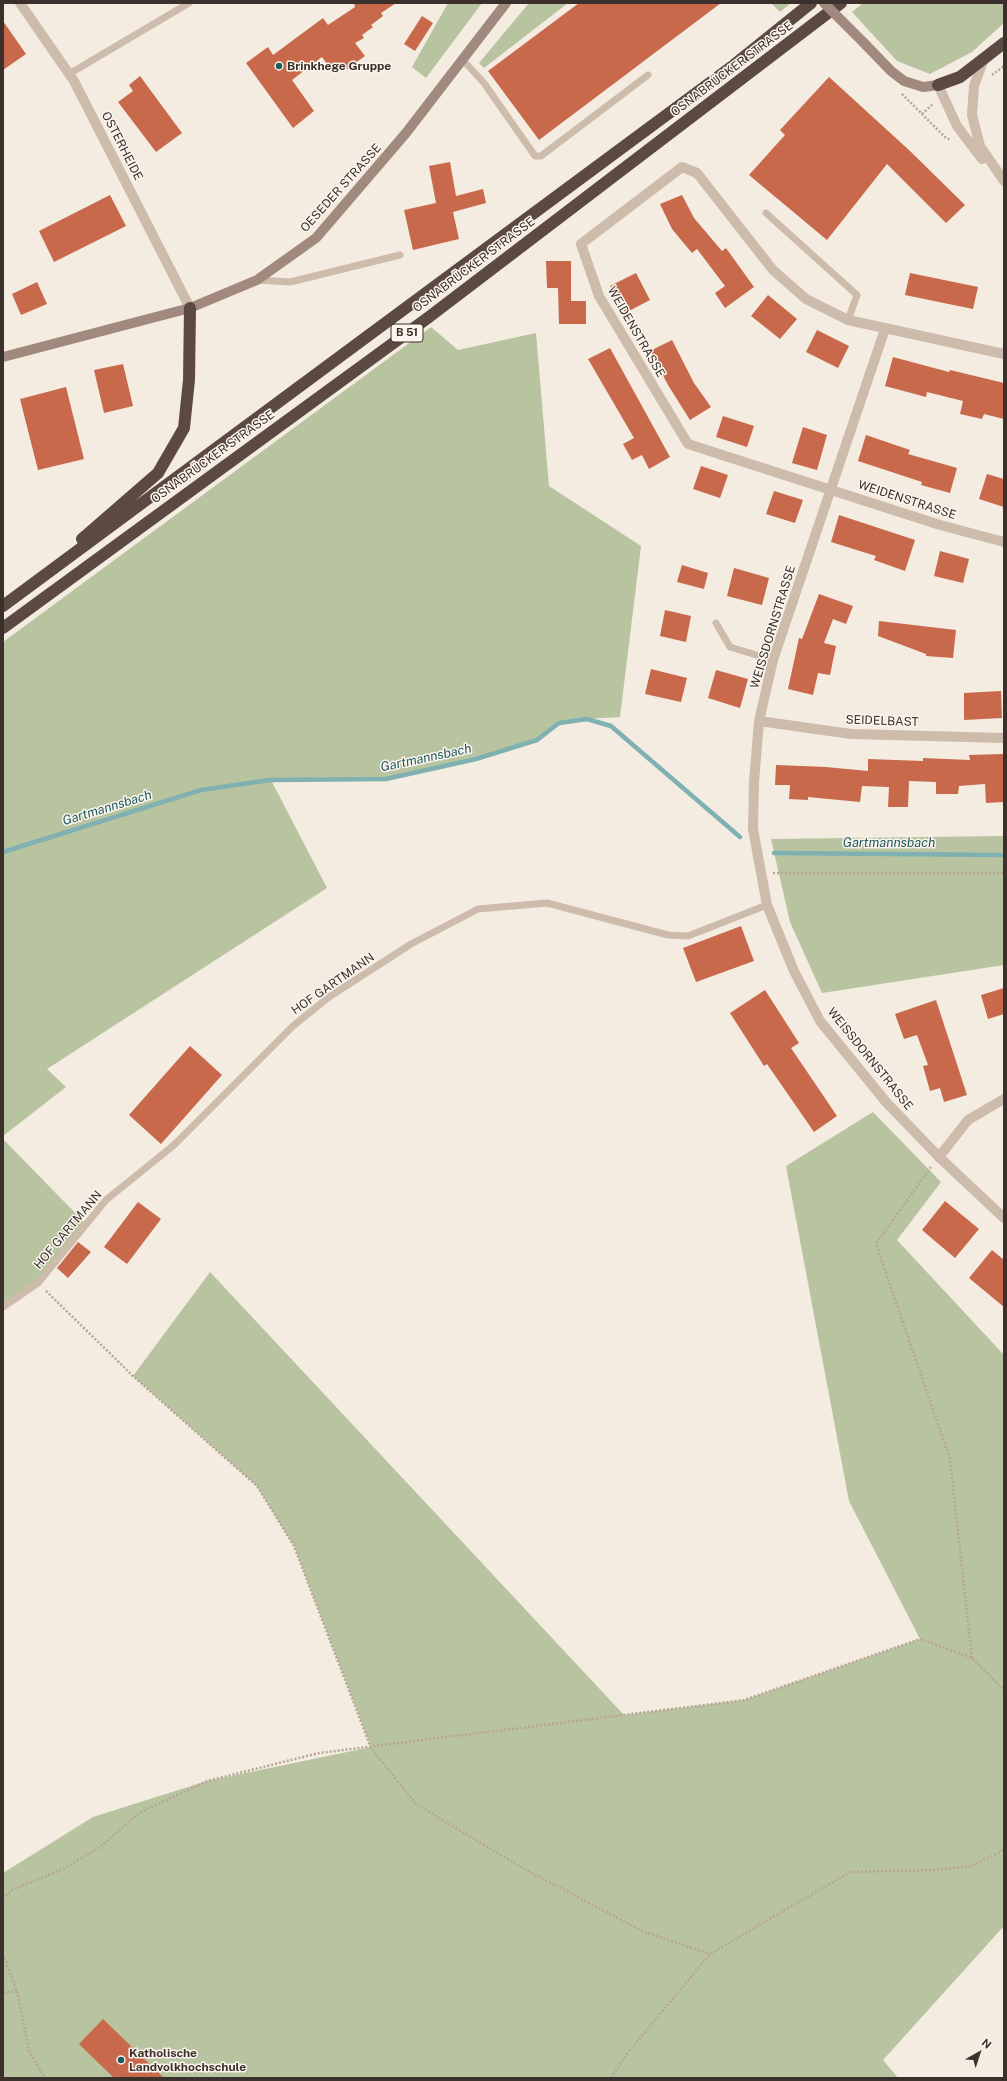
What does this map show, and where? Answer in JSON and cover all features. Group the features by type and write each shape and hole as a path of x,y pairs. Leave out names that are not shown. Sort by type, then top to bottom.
{"highway":[{"name":"OSNABRÜCKER STRASSE","path":"8,603 727,70 811,3"},
{"name":"OSNABRÜCKER STRASSE","path":"3,628 429,317 841,3"},
{"path":"938,86 960,77 983,61 1004,43"},
{"path":"8,603 158,473 184,428 189,380 190,308"}],"street":[{"name":"OSTERHEIDE","path":"20,3 69,74 190,308"},
{"name":"OESEDER STRASSE","path":"3,356 190,308 257,280 316,238 406,133 506,3"},
{"path":"824,3 891,71 904,81 923,87 938,86 957,126 974,150 1004,181"},
{"path":"983,61 974,86 972,114 980,146 1004,181"},
{"name":"WEIDENSTRASSE","path":"1004,354 848,320 806,299 773,270 697,173 682,167 581,244 599,296 688,444 832,489 940,525 1004,542"},
{"name":"WEISSDORNSTRASSE","path":"885,329 773,660 759,721 754,782 753,829 767,905 794,971 820,1021 886,1102 939,1157 1004,1218"},
{"name":"SEIDELBAST","path":"759,721 851,734 1004,738"},
{"path":"939,1157 968,1120 1004,1099"}],"lane":[{"path":"69,74 189,3"},
{"path":"462,59 484,83 535,156 541,156 648,75"},
{"path":"766,214 856,295 848,320"},
{"path":"257,280 290,282 400,255"},
{"path":"716,624 730,647 773,660"},
{"name":"HOF GARTMANN","path":"3,1307 38,1283 106,1200 174,1145 293,1026 329,997 411,944 478,909 547,902 668,935 688,936 767,905"}],"path":[{"path":"901,92 946,138 953,141"},
{"path":"760,873 1004,873"},
{"path":"939,1157 876,1244 950,1459 972,1658"},
{"path":"38,1283 134,1376 257,1486 294,1546 371,1748 416,1804 521,1866 642,1931 710,1954"},
{"path":"3,1899 12,1890 63,1869 100,1847 139,1813 207,1781 319,1753 371,1748 744,1700 920,1639 972,1658 1004,1690"},
{"path":"611,2078 627,2054 710,1954 850,1872 934,1870 971,1866 1000,1852 1004,1848"},
{"path":"3,1954 17,1990 29,2051 45,2078"},
{"path":"3,1993 17,1990"}],"green space":[{"path":"448,3 482,3 426,78 412,67"},
{"path":"529,3 568,3 484,68 479,63"},
{"path":"771,3 791,3 780,12"},
{"path":"863,3 1004,3 1004,23 972,52 930,74 897,61 852,12"},
{"path":"431,327 458,350 536,333 549,486 641,546 620,717 587,719 559,723 537,740 476,759 386,779 271,780 327,888 47,1069 66,1087 3,1136 3,642"},
{"path":"1004,836 1004,965 822,993 790,922 771,839"},
{"path":"873,1112 941,1182 897,1240 1004,1355 1004,1926 883,2060 898,2078 3,2078 3,1873 93,1817 207,1781 371,1747 294,1546 257,1486 133,1376 210,1272 624,1715 744,1700 920,1639 849,1501 786,1166"},
{"path":"3,1139 86,1224 38,1283 3,1307"}],"building":[{"name":"Brinkhege Gruppe","path":"354,3 396,3 381,13 383,16 371,25 373,27 362,35 364,38 355,43 365,56 347,69 341,63 332,71 322,57 292,80 314,111 293,128 246,63 268,47 273,55 323,18 328,25 355,7"},
{"path":"579,3 721,3 539,140 488,71"},
{"path":"422,16 433,23 415,51 404,44"},
{"path":"3,21 26,54 3,70"},
{"path":"140,76 182,133 156,152 118,102 133,91 129,85"},
{"path":"829,77 910,151 965,205 946,223 887,164 827,240 749,175 785,135 780,130"},
{"path":"450,162 456,196 483,189 486,203 453,212 459,239 413,250 404,210 436,203 429,166"},
{"path":"110,195 126,226 54,262 39,231"},
{"path":"682,195 694,218 722,251 726,248 754,287 725,308 715,293 725,286 697,249 692,253 672,229 660,204"},
{"path":"546,261 571,261 571,301 586,301 586,324 559,324 558,288 547,288"},
{"path":"636,273 650,300 625,313 610,286"},
{"path":"910,273 978,287 973,309 905,295"},
{"path":"37,282 47,304 21,315 12,294"},
{"path":"768,295 797,319 780,339 751,316"},
{"path":"817,330 849,346 838,368 806,352"},
{"path":"672,340 694,383 711,407 690,420 668,385 650,351"},
{"path":"610,348 670,457 649,469 642,455 632,460 623,444 634,438 588,359"},
{"path":"893,357 949,372 950,370 1004,383 1004,419 984,414 982,419 960,414 963,401 927,392 926,397 885,386"},
{"path":"123,364 133,406 104,413 94,370"},
{"path":"66,387 84,459 38,470 20,399"},
{"path":"723,416 754,426 747,447 716,437"},
{"path":"803,427 827,435 817,470 792,463"},
{"path":"866,435 910,450 908,454 957,468 950,493 921,485 922,482 858,461"},
{"path":"701,466 728,475 720,498 693,489"},
{"path":"987,474 1004,479 1004,507 979,499"},
{"path":"774,491 803,500 795,523 766,514"},
{"path":"839,515 915,540 905,571 874,560 876,556 831,542"},
{"path":"940,551 969,559 963,583 934,576"},
{"path":"682,565 708,573 704,589 677,582"},
{"path":"734,568 769,578 762,605 727,596"},
{"path":"819,594 853,606 846,624 833,619 824,643 836,646 830,675 818,673 813,695 788,689 799,638 802,639"},
{"path":"665,610 691,616 686,642 660,636"},
{"path":"879,621 956,630 953,658 926,656 926,654 878,636"},
{"path":"651,669 687,678 681,702 645,694"},
{"path":"716,670 748,679 740,708 708,698"},
{"path":"1001,691 1002,718 964,720 964,693"},
{"path":"1004,754 1004,802 986,803 985,784 959,786 958,794 936,794 936,782 909,781 908,807 888,807 889,787 862,786 860,802 808,797 808,800 789,799 790,785 775,785 776,765 826,767 868,771 868,759 923,761 923,758 970,760 969,755"},
{"path":"741,926 754,961 696,982 683,948"},
{"path":"1004,988 1004,1014 988,1019 981,995"},
{"path":"765,990 799,1043 791,1048 837,1116 814,1132 767,1064 764,1066 730,1013"},
{"path":"936,1000 967,1095 944,1102 940,1088 930,1091 923,1066 928,1065 917,1035 904,1039 895,1014"},
{"path":"190,1046 222,1075 161,1144 129,1115"},
{"path":"945,1201 979,1229 955,1258 922,1230"},
{"path":"138,1202 161,1219 127,1264 104,1247"},
{"path":"78,1242 91,1252 68,1278 57,1268"},
{"path":"992,1250 1004,1260 1004,1307 969,1278"},
{"name":"Katholische Landvolkhochschule","path":"103,2019 164,2078 114,2078 79,2044"}],"waterway":[{"name":"Gartmannsbach","path":"3,852 201,790 270,780 386,779 476,759 537,740 559,723 587,719 611,726 740,837"},
{"name":"Gartmannsbach","path":"774,853 1004,855"}],"place":[{"name":"Brinkhege Gruppe","path":"279,66"},
{"name":"Katholische Landvolkhochschule","path":"121,2060"}]}
